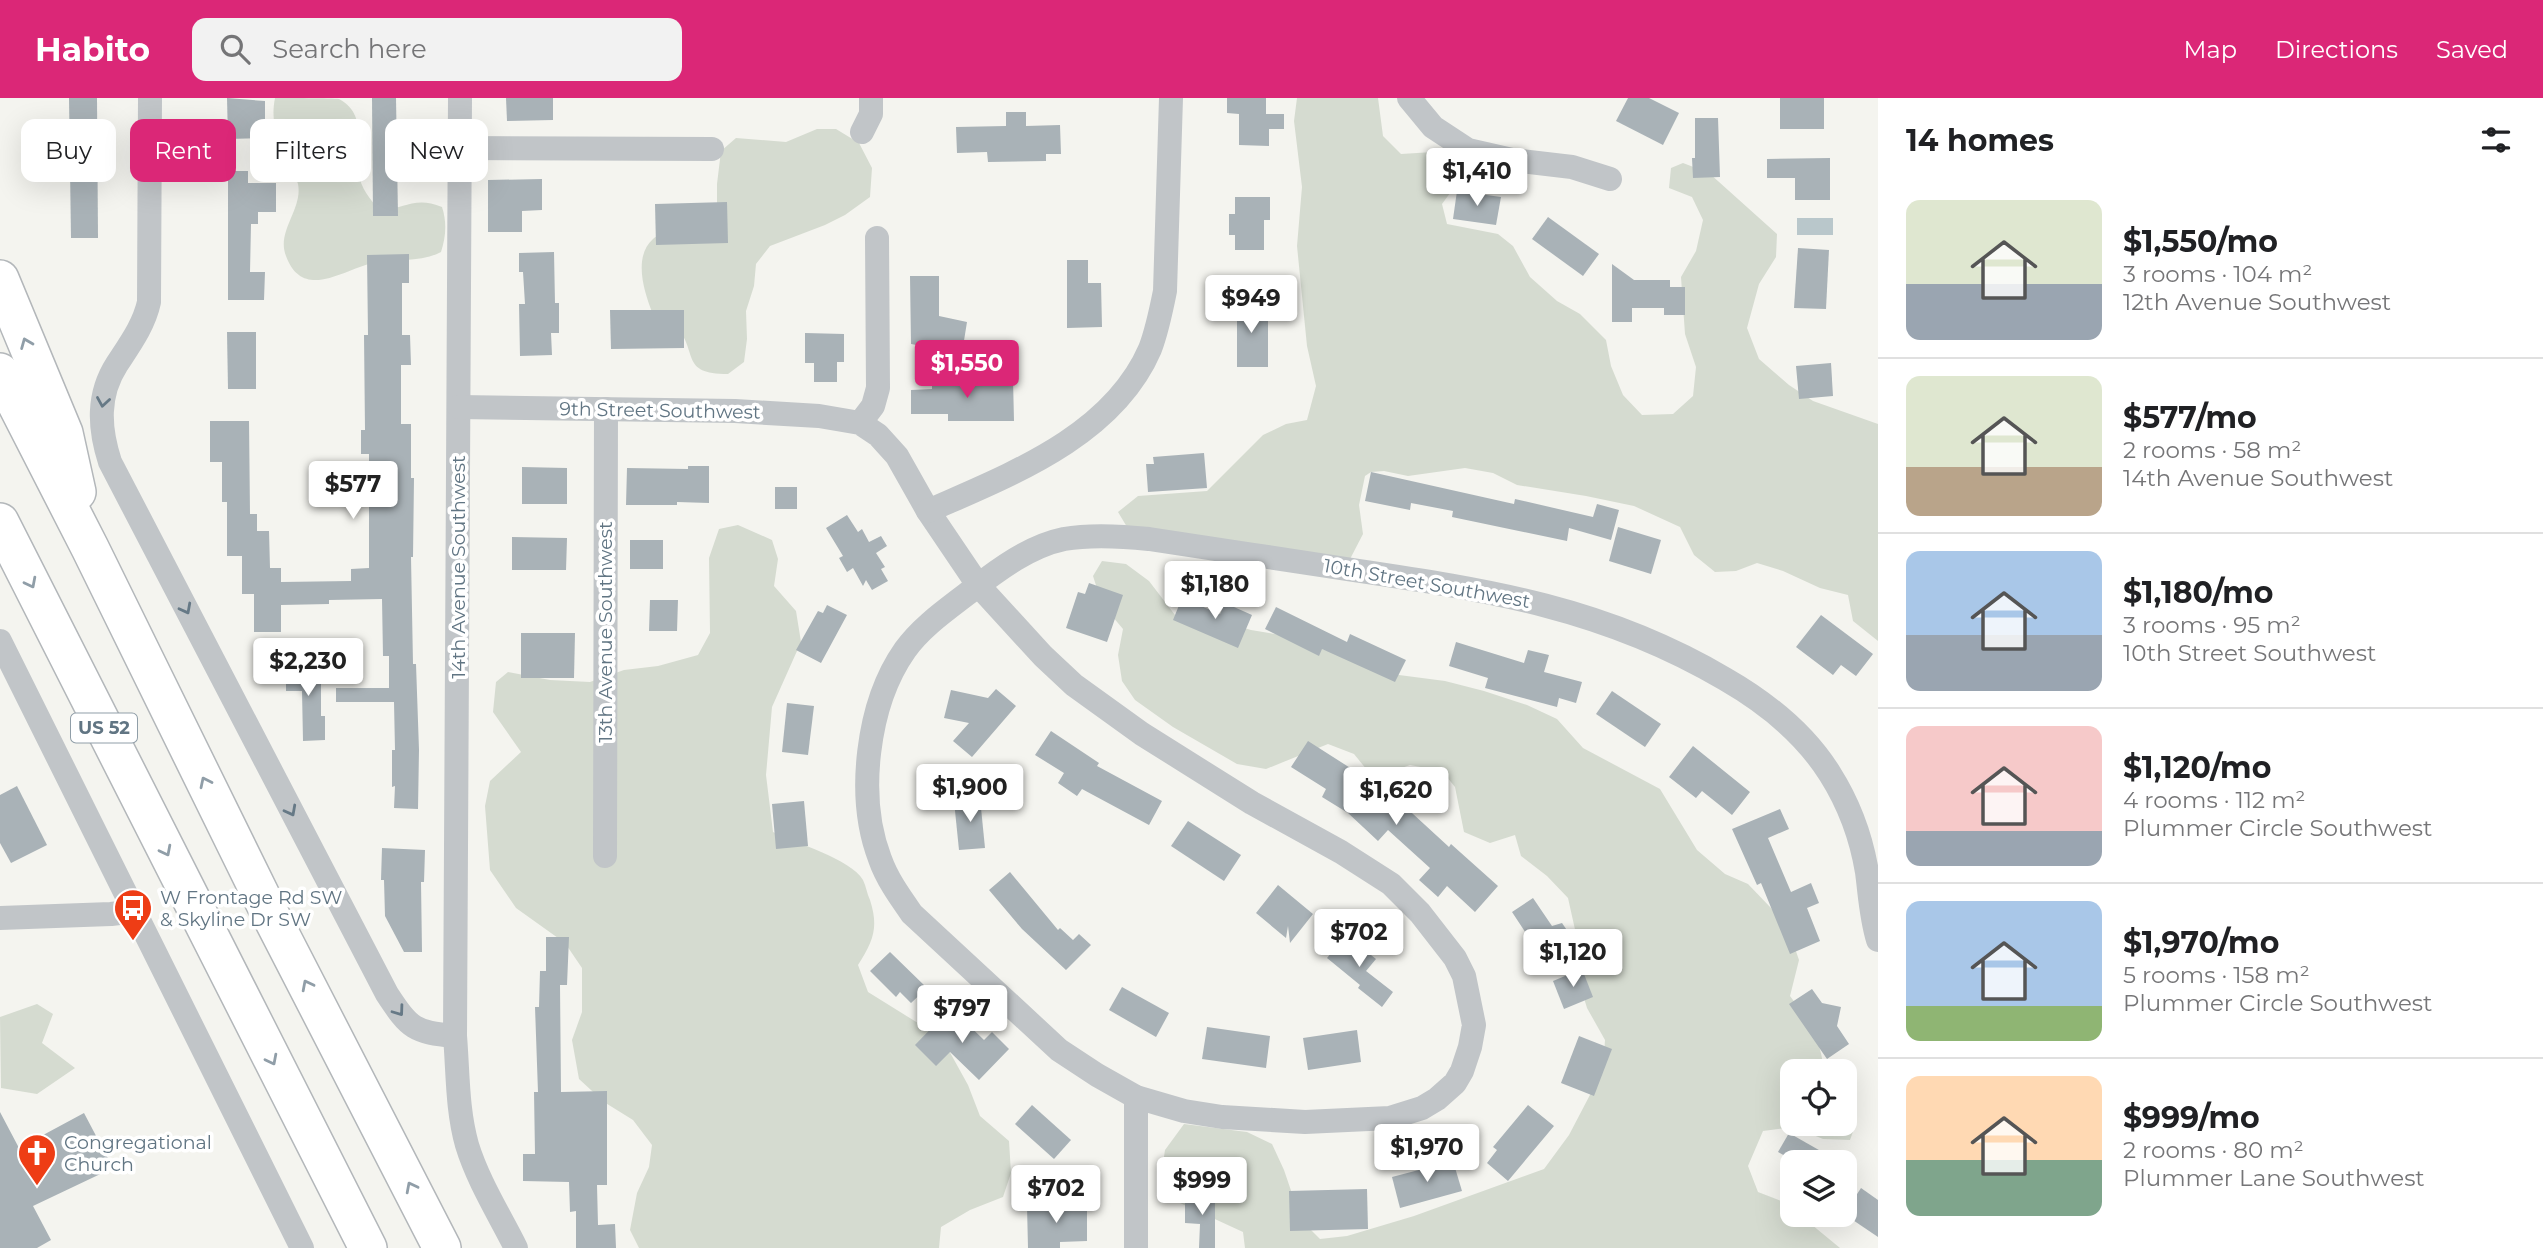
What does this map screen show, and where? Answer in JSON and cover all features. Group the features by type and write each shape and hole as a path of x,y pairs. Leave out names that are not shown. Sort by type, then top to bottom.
{"highway":[{"path":"0,279 64,433 90,548"},
{"path":"0,372 267,908 442,1248"},
{"name":"US 52","path":"0,522 368,1248"}],"street":[{"path":"150,98 149,302 146,316 107,381 102,402 103,441 115,473 387,994 409,1025 424,1033 455,1036"},
{"name":"14th Avenue Southwest","path":"460,98 460,119"},
{"path":"862,132 871,114 872,98"},
{"path":"928,511 997,481 1077,435 1123,392 1140,368 1160,318 1165,292 1171,98"},
{"path":"1409,98 1433,127 1468,150 1512,160 1572,167 1610,179"},
{"path":"488,148 712,149"},
{"name":"14th Avenue Southwest","path":"460,182 455,1036 460,1107 467,1144 479,1176 516,1248"},
{"path":"860,423 873,406 878,388 877,238"},
{"name":"9th Street Southwest","path":"459,407 735,411 819,416 860,423"},
{"name":"13th Avenue Southwest","path":"605,856 606,408"},
{"name":"10th Street Southwest","path":"860,423 878,435 897,456 928,511 978,585 1043,656 1074,685 1142,734 1252,803 1341,852 1391,884 1420,913 1455,958 1464,975 1474,1025 1471,1047 1455,1083 1422,1108 1390,1118 1305,1122 1222,1117 1184,1111 1136,1097 1059,1050 912,914 895,890 876,847 870,818 869,755 873,726 889,675 907,648 921,632 978,585 1010,562 1034,549 1062,539 1116,536 1149,539 1479,589 1580,614 1625,629 1686,656 1742,689 1780,719 1819,758 1849,808 1857,830 1878,940"},
{"path":"0,641 302,1248"},
{"path":"0,918 136,911"},
{"path":"1136,1097 1136,1248"}],"shaded area":[{"path":"275,98 339,99 348,105 356,119 274,119"},
{"path":"1297,98 1378,98 1383,136 1401,154 1433,152 1452,168 1456,185 1442,204 1447,224 1498,234 1513,246 1530,277 1557,301 1580,314 1606,340 1611,366 1623,395 1642,415 1673,414 1693,396 1696,367 1685,334 1681,277 1696,251 1703,220 1692,197 1669,188 1671,168 1683,163 1709,173 1777,234 1776,257 1759,284 1747,328 1759,359 1789,385 1813,401 1878,424 1878,641 1853,621 1848,595 1820,588 1783,571 1757,563 1736,571 1715,572 1694,555 1680,527 1634,506 1517,485 1493,473 1465,468 1408,476 1384,471 1371,472 1365,476 1359,505 1363,534 1349,561 1127,527 1118,512 1138,496 1207,491 1263,435 1286,424 1307,420 1316,386 1307,346 1297,246 1302,187 1294,121"},
{"path":"817,129 836,129 859,143 872,168 870,197 825,225 770,246 756,264 754,286 746,311 744,362 728,374 702,370 692,360 687,344 676,326 652,312 642,274 643,255 647,246 665,232 717,217 721,151 736,138 786,142"},
{"path":"297,182 361,182 366,194 380,211 418,203 442,207 445,230 441,252 425,258 373,263 325,279 303,277 293,270 284,247 284,238 299,193"},
{"path":"1797,218 1833,218 1833,235 1797,235"},
{"path":"738,525 772,540 778,559 774,586 796,611 801,642 772,707 766,775 773,832 835,858 857,872 863,880 874,919 871,941 858,965 868,992 942,1038 968,1085 980,1116 1009,1141 1011,1173 1003,1197 970,1210 941,1227 939,1248 639,1248 630,1230 637,1193 649,1167 652,1145 633,1120 604,1102 579,1079 572,1040 582,1012 582,968 565,943 516,908 490,870 485,806 490,781 521,752 493,712 496,682 508,672 550,680 590,682 624,670 658,666 698,655 710,633 709,558 719,529"},
{"path":"1102,561 1126,564 1149,581 1175,615 1207,629 1227,623 1281,635 1399,675 1445,681 1527,705 1557,719 1583,748 1660,789 1697,850 1725,874 1748,884 1771,908 1790,934 1799,960 1790,996 1813,1030 1822,1059 1780,1059 1780,1129 1763,1131 1748,1166 1758,1192 1780,1201 1780,1227 1815,1227 1840,1248 1245,1248 1243,1232 1180,1203 1160,1183 1165,1150 1184,1124 1247,1132 1272,1144 1301,1220 1320,1239 1347,1236 1414,1216 1544,1169 1569,1135 1603,1070 1605,1040 1587,1008 1577,975 1580,952 1568,898 1547,876 1521,856 1515,835 1490,843 1464,832 1455,787 1442,771 1410,765 1390,772 1367,770 1354,754 1328,744 1266,769 1237,764 1173,727 1135,700 1122,681 1118,655 1123,629 1102,604 1093,576"},
{"path":"37,1004 53,1014 42,1043 75,1068 37,1094 1,1088 0,1017"},
{"path":"1816,1136 1851,1136 1850,1140 1823,1139"}],"building":[{"path":"69,98 97,98 97,119 69,119"},
{"path":"227,98 265,101 265,119 250,119 250,138 236,139 236,119 228,119"},
{"path":"372,98 396,98 396,119 385,119 385,182 397,182 398,216 373,216"},
{"path":"506,98 553,98 553,120 507,121"},
{"path":"1227,98 1266,98 1266,114 1284,114 1284,129 1269,129 1269,146 1239,145 1239,114 1227,113"},
{"path":"1628,98 1649,98 1679,113 1663,145 1616,121"},
{"path":"1780,98 1824,98 1824,129 1780,129"},
{"path":"1006,112 1026,112 1026,126 1060,125 1061,154 1046,154 1046,161 988,162 987,152 957,153 956,127 1006,126"},
{"path":"1695,118 1718,118 1720,177 1693,178"},
{"path":"1830,158 1830,200 1795,200 1795,178 1767,178 1767,159"},
{"path":"236,171 248,171 248,183 276,183 276,212 258,212 258,224 251,224 250,272 265,272 264,300 228,300 228,182 236,182"},
{"path":"542,179 542,210 522,211 522,232 488,232 488,180"},
{"path":"70,182 98,182 98,238 71,238"},
{"path":"1457,191 1501,197 1496,225 1453,219"},
{"path":"1235,197 1270,197 1270,220 1264,220 1264,250 1235,250 1235,235 1229,235 1229,214 1235,214"},
{"path":"727,202 728,243 656,245 655,204"},
{"path":"1548,217 1599,254 1583,276 1532,239"},
{"path":"1798,248 1829,250 1826,309 1794,308"},
{"path":"554,252 555,303 559,303 559,333 551,333 552,355 520,356 519,304 525,304 523,272 519,272 519,253"},
{"path":"409,254 409,283 402,283 402,335 410,335 411,365 401,365 401,424 411,424 411,478 414,478 411,557 413,664 416,664 419,750 418,809 394,808 394,702 336,702 336,688 389,688 389,656 383,656 382,599 329,600 329,604 281,605 281,632 254,632 254,594 242,594 242,556 227,556 227,502 222,502 222,462 210,462 210,421 249,421 250,514 257,514 257,531 269,531 270,568 281,568 281,582 351,581 351,569 369,568 369,454 361,454 361,430 365,430 364,335 368,335 367,255"},
{"path":"1067,260 1088,260 1088,283 1101,283 1102,327 1067,328"},
{"path":"1612,264 1634,280 1670,280 1670,287 1685,287 1685,315 1664,315 1664,308 1632,308 1632,322 1612,322"},
{"path":"910,276 939,276 939,316 967,322 962,353 911,344"},
{"path":"1237,298 1260,298 1260,321 1268,321 1268,367 1237,367"},
{"path":"610,310 684,310 684,348 611,349"},
{"path":"227,332 256,332 256,389 228,389"},
{"path":"805,333 844,334 844,362 837,362 837,382 814,382 814,363 805,363"},
{"path":"1831,363 1833,396 1799,399 1796,366"},
{"path":"1013,379 1014,421 948,421 948,414 911,414 911,390 932,389 932,380"},
{"path":"1204,453 1207,488 1148,492 1146,464 1154,464 1153,457"},
{"path":"688,466 709,466 709,503 626,505 627,468 688,469"},
{"path":"522,467 567,468 567,504 522,504"},
{"path":"1371,472 1514,504 1515,499 1593,517 1597,504 1619,510 1611,540 1569,528 1567,541 1452,517 1453,511 1411,503 1410,510 1365,501"},
{"path":"775,487 797,487 797,509 775,509"},
{"path":"847,515 858,532 862,529 869,542 881,536 887,546 876,553 885,567 881,569 888,581 872,590 866,580 863,586 853,568 847,572 839,558 843,556 826,528"},
{"path":"1618,527 1661,540 1651,574 1609,561"},
{"path":"512,537 567,538 566,570 512,570"},
{"path":"630,540 663,540 663,569 630,569"},
{"path":"1089,583 1123,595 1107,642 1066,628 1078,592 1085,594"},
{"path":"1182,598 1220,614 1225,603 1252,615 1238,648 1173,620"},
{"path":"650,600 678,600 677,631 649,631"},
{"path":"827,605 847,615 821,663 796,650 818,611 823,613"},
{"path":"1276,607 1347,642 1350,634 1406,660 1395,682 1322,649 1319,656 1265,629"},
{"path":"1821,615 1873,654 1856,676 1841,665 1833,675 1796,647"},
{"path":"521,633 575,633 574,678 521,678"},
{"path":"1456,642 1524,663 1528,650 1549,655 1544,672 1582,682 1576,703 1559,698 1557,707 1485,688 1488,678 1449,666"},
{"path":"286,664 321,664 321,716 325,716 325,740 303,741 302,691 286,691"},
{"path":"996,689 1016,706 972,757 953,741 969,723 944,718 951,690 988,698"},
{"path":"1612,691 1661,724 1645,747 1596,714"},
{"path":"787,703 814,706 808,755 782,752"},
{"path":"1051,731 1099,763 1097,766 1162,801 1149,825 1082,789 1077,796 1058,783 1064,773 1035,755"},
{"path":"1308,741 1355,771 1351,777 1383,797 1388,791 1449,847 1451,844 1498,886 1475,912 1447,886 1438,897 1419,880 1430,868 1388,830 1378,841 1348,813 1322,797 1326,789 1291,767"},
{"path":"1693,746 1750,792 1732,815 1702,791 1696,798 1669,777"},
{"path":"17,786 47,845 11,863 0,843 0,795"},
{"path":"980,798 985,848 959,850 954,801"},
{"path":"804,801 808,846 776,849 772,804"},
{"path":"1780,809 1789,829 1768,838 1791,892 1811,883 1819,903 1807,908 1820,941 1790,954 1761,883 1757,885 1732,829"},
{"path":"1188,821 1241,855 1224,881 1171,846"},
{"path":"382,848 425,850 424,882 421,882 422,952 404,952 385,916 384,880 381,880"},
{"path":"1010,872 1058,930 1060,928 1073,940 1079,934 1091,945 1066,970 1022,929 989,890"},
{"path":"1278,885 1313,914 1290,943 1288,926 1286,938 1256,913"},
{"path":"1533,898 1552,926 1562,923 1573,939 1543,959 1512,912"},
{"path":"1346,935 1376,959 1366,971 1393,992 1382,1007 1327,958"},
{"path":"546,937 569,937 567,985 560,985 561,1092 607,1091 607,1185 597,1185 598,1225 615,1224 616,1248 576,1248 576,1211 570,1212 569,1182 523,1181 523,1154 535,1154 534,1092 538,1092 535,1007 539,1007 540,971 546,971"},
{"path":"890,952 927,988 911,1003 900,992 896,997 870,971"},
{"path":"1582,969 1593,997 1564,1009 1553,981"},
{"path":"1122,987 1169,1013 1156,1037 1109,1010"},
{"path":"1812,989 1822,1003 1841,1007 1837,1026 1849,1044 1827,1059 1789,1004"},
{"path":"951,1008 984,1040 992,1032 1009,1049 979,1080 950,1052 936,1066 915,1045"},
{"path":"1207,1027 1270,1036 1266,1068 1202,1059"},
{"path":"1357,1030 1361,1062 1308,1070 1303,1038"},
{"path":"1579,1036 1612,1049 1594,1096 1561,1083"},
{"path":"1032,1105 1071,1140 1054,1159 1015,1124"},
{"path":"1528,1105 1554,1126 1508,1181 1487,1163 1497,1150 1493,1147"},
{"name":"Congregational Church","path":"0,1112 19,1148 84,1113 113,1168 33,1206 51,1240 37,1248 0,1248"},
{"path":"1787,1136 1794,1136 1819,1150 1780,1150 1780,1153 1778,1152"},
{"path":"1453,1161 1462,1191 1400,1208 1392,1177"},
{"path":"1861,1188 1878,1200 1878,1237 1857,1223 1857,1194"},
{"path":"1367,1189 1368,1229 1290,1231 1289,1191"},
{"path":"1185,1194 1215,1194 1215,1248 1199,1248 1200,1224 1185,1223"},
{"path":"1087,1205 1087,1241 1060,1242 1060,1248 1028,1248 1027,1206"}],"place":[{"name":"W Frontage Rd SW & Skyline Dr SW","path":"133,942"},
{"name":"Congregational Church","path":"37,1187"}]}
